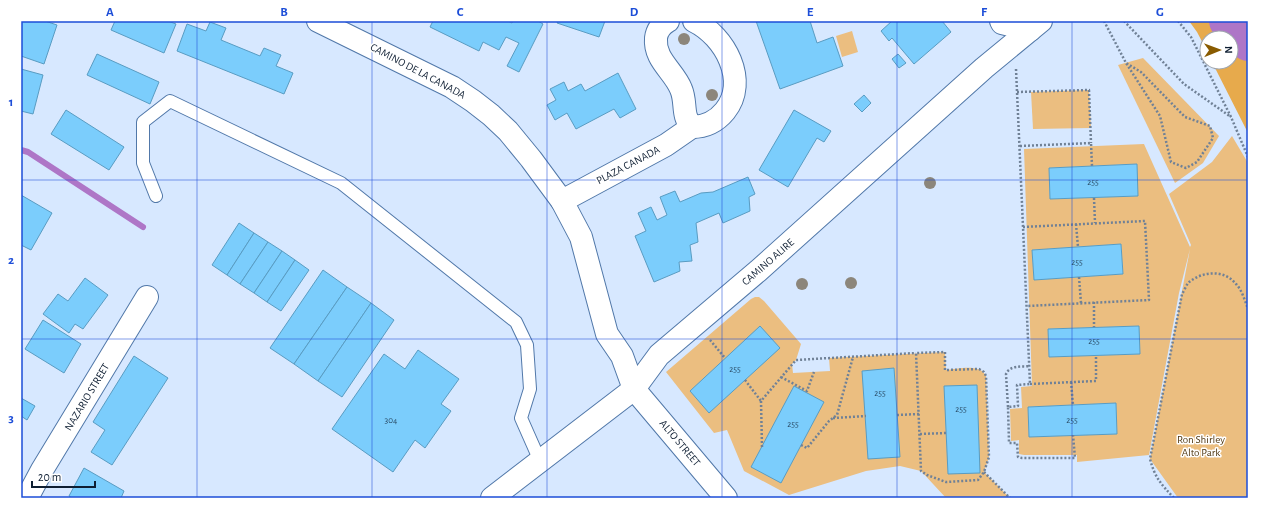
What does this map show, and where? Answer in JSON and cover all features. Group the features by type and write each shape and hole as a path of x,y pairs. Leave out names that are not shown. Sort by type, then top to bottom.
{"street":[{"name":"CAMINO DE LA CANADA","path":"318,21 452,87 473,101 508,131 562,200 581,237 607,334 622,356 634,389"},
{"path":"668,21 662,24 657,33 656,43 658,54 678,81 682,90 684,113 687,121 692,127"},
{"name":"PLAZA CANADA","path":"562,200 666,145 692,127 701,127 711,124 721,116 729,106 734,93 735,81 733,68 721,44 702,25 694,21"},
{"path":"1001,21 1002,23 1033,24"},
{"name":"CAMINO ALIRE","path":"492,498 634,389 659,355 758,271 1033,24"},
{"name":"NAZARIO STREET","path":"27,498 42,470 148,297"},
{"name":"ALTO STREET","path":"634,389 726,498"}],"lane":[{"path":"156,196 143,163 143,122 170,102 341,183 516,322 527,345 530,389 521,418 540,462"}],"path":[{"path":"1104,21 1126,63 1160,116 1171,162 1186,168 1197,162 1213,138 1210,126 1185,117 1141,72 1126,63"},
{"path":"1124,21 1184,84 1231,117"},
{"path":"1178,21 1191,37 1231,117 1248,157"},
{"path":"1016,67 1030,384"},
{"path":"1017,92 1089,90 1092,166"},
{"path":"1020,146 1091,143"},
{"path":"1094,198 1095,223"},
{"path":"1023,227 1145,221 1149,300 1027,306"},
{"path":"1076,224 1078,247"},
{"path":"1174,498 1154,472 1150,459 1182,294 1188,283 1201,276 1211,273 1221,273 1229,277 1236,284 1248,309"},
{"path":"1079,277 1081,303"},
{"path":"1094,302 1094,327"},
{"path":"707,337 725,358"},
{"path":"760,401 796,360 916,353 945,352 945,370 974,368 984,372 986,376 989,457 984,472 978,480 946,482 921,471 916,353"},
{"path":"1008,407 1018,406 1017,384 1096,381 1096,356"},
{"path":"801,445 807,448 837,415 853,357"},
{"path":"1030,366 1012,367 1008,369 1006,374 1009,443 1017,442 1018,457 1022,458 1075,458 1074,435"},
{"path":"780,377 807,391 814,372"},
{"path":"745,380 760,401 762,447"},
{"path":"1072,382 1073,405"},
{"path":"897,415 919,414"},
{"path":"833,418 866,416"},
{"path":"920,434 946,433"},
{"path":"984,472 1010,498"}],"green space":[{"path":"852,31 858,52 842,57 836,36"},
{"path":"1143,58 1219,136 1203,163 1175,183 1118,65"},
{"path":"1089,90 1091,128 1033,129 1031,92"},
{"name":"Ron Shirley Alto Park","path":"1232,136 1248,163 1248,498 1178,498 1150,459 1190,249 1179,293 1149,455 1077,462 1077,455 1019,454 1019,440 1011,441 1010,409 1022,408 1021,387 1032,386 1024,149 1144,144 1190,247 1191,245 1169,194 1212,162","holes":["1136,164 1138,196 1050,199 1049,168","1121,244 1123,274 1034,280 1032,250","1139,326 1140,354 1049,357 1048,329","1116,403 1117,434 1029,437 1028,407"]},
{"path":"755,297 759,297 764,301 801,344 796,360 792,364 793,373 830,371 829,358 945,352 946,370 974,368 983,372 986,376 989,457 984,472 1010,498 946,498 921,471 900,466 866,471 789,495 744,471 727,430 714,433 666,372"}],"shaded area":[{"path":"1189,21 1248,21 1248,133 1216,70 1239,70 1239,30 1199,30 1199,36"}],"building":[{"path":"21,21 45,21 57,25 44,64 21,56"},
{"path":"115,21 168,21 176,24 164,53 111,30"},
{"path":"433,21 508,21 512,23 513,21 538,21 543,24 519,72 507,66 519,43 506,37 499,50 483,42 479,51 430,27"},
{"path":"558,21 605,21 599,37 557,23"},
{"path":"756,21 810,21 817,43 833,37 843,66 780,89"},
{"path":"892,21 942,21 951,32 914,64 892,38 889,41 881,31"},
{"path":"210,22 226,28 221,40 260,56 264,48 281,55 276,66 293,73 284,94 177,51 187,24 206,31"},
{"path":"97,54 159,82 150,104 87,75"},
{"path":"898,54 906,63 899,68 892,59"},
{"path":"21,69 43,75 33,114 21,111"},
{"path":"618,73 636,109 620,118 614,109 576,129 567,113 555,120 547,105 556,100 550,89 564,82 568,91 581,84 585,91"},
{"path":"864,95 871,103 862,112 854,104"},
{"path":"66,110 124,147 109,170 51,134"},
{"path":"794,110 831,131 824,142 817,138 788,187 759,170"},
{"path":"1137,164 1138,196 1050,199 1049,168"},
{"path":"748,177 755,194 749,197 750,211 723,223 719,213 696,223 698,242 690,245 692,261 679,262 680,271 654,282 635,236 646,231 638,213 651,207 657,220 667,215 660,197 675,191 680,202 701,193 713,192"},
{"path":"21,195 52,213 31,250 21,245"},
{"path":"239,223 254,233 227,275 212,265"},
{"path":"254,233 268,242 240,284 227,275"},
{"path":"268,242 282,251 254,293 240,284"},
{"path":"1121,244 1123,274 1034,280 1032,250"},
{"path":"282,251 295,260 267,302 254,293"},
{"path":"295,260 309,270 281,311 267,302"},
{"path":"323,270 347,287 294,364 270,348"},
{"path":"85,278 108,295 83,329 75,324 69,333 43,314 58,294 68,301"},
{"path":"347,287 371,303 318,381 294,364"},
{"path":"371,303 394,320 342,397 318,381"},
{"path":"43,320 81,344 64,373 25,349"},
{"path":"760,326 780,348 709,413 690,391"},
{"path":"1139,326 1140,354 1049,357 1048,329"},
{"path":"418,350 459,379 441,404 451,411 425,448 415,440 393,472 332,429 384,354 405,369"},
{"path":"134,356 168,378 112,465 91,452 105,430 93,422"},
{"path":"894,368 900,457 868,459 862,371"},
{"path":"977,385 980,473 948,474 944,386"},
{"path":"794,386 824,402 781,483 751,467"},
{"path":"21,398 35,406 27,420 21,416"},
{"path":"1116,403 1117,434 1029,437 1028,407"},
{"path":"84,468 124,491 121,498 72,498 69,496"}],"waterway":[{"path":"1228,21 1248,42"},
{"path":"21,150 28,152 143,227"}]}
